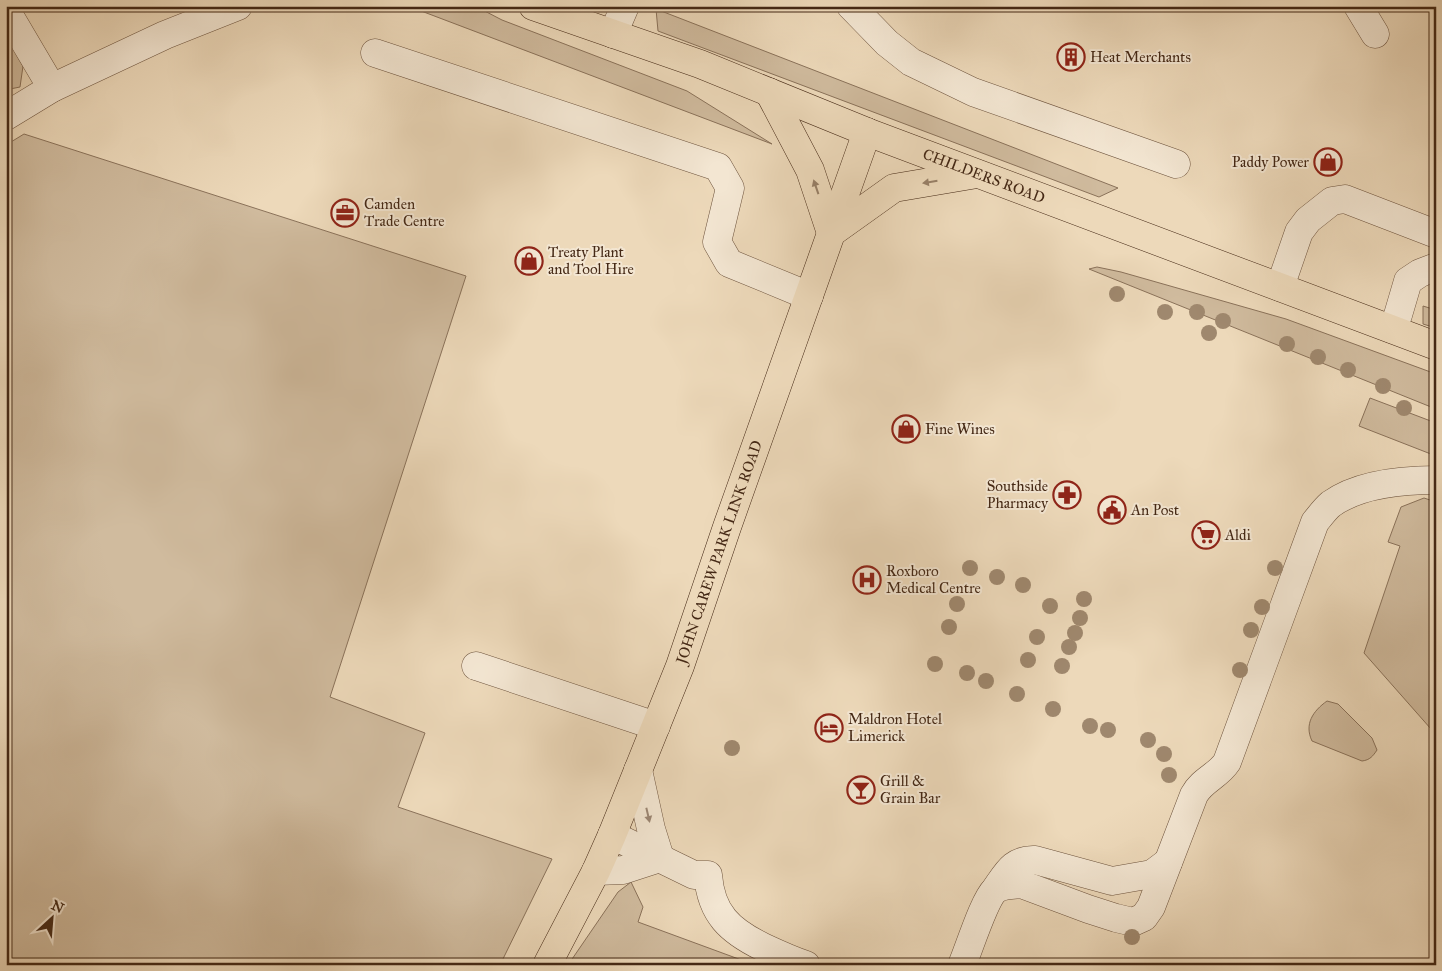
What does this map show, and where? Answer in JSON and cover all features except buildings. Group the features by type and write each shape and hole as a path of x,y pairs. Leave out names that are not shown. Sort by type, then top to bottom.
{"main road":[{"name":"CHILDERS ROAD","path":"533,6 700,64 867,132 1436,346"},
{"path":"769,92 810,170 831,233 894,188 978,174"},
{"name":"JOHN CAREW PARK LINK ROAD","path":"548,965 596,871 612,835 680,666 727,527 867,132"}],"street":[{"path":"6,116 52,88 173,32 238,6"},
{"path":"613,34 625,6"},
{"path":"851,6 887,43 911,62 973,92 1176,164"},
{"path":"1358,6 1375,34"},
{"path":"6,10 52,88"},
{"path":"375,53 718,167 730,188 716,242 729,263 809,296"},
{"path":"1280,287 1299,232 1308,220 1332,201 1345,199 1436,234"},
{"path":"1392,329 1408,281 1420,273 1436,267"},
{"path":"995,890 1008,885 1021,884 1098,912 1133,922 1144,917 1151,907 1194,795 1199,786 1221,770 1227,762 1315,522 1329,505 1348,495 1406,480 1436,480"},
{"path":"476,666 656,726"},
{"path":"638,770 651,830 660,858"},
{"path":"612,835 694,874 708,876 709,892 714,905 730,927 743,937 806,965"},
{"path":"596,871 623,870 660,858"},
{"path":"962,965 983,913 995,890 1017,862 1036,860 1112,881 1152,874 1168,862"}],"shaded area":[{"path":"408,6 475,6 502,20 687,91 772,144"},
{"path":"656,9 1118,188 1099,197 658,31"},
{"path":"6,36 23,66 20,87 10,89 6,83"},
{"path":"24,134 466,276 330,697 425,733 398,807 552,859 500,965 6,965 6,145"},
{"path":"1097,267 1121,272 1286,319 1436,374 1436,409 1089,269"},
{"path":"1423,306 1436,310 1436,328 1423,324"},
{"path":"1370,398 1436,423 1436,456 1359,426"},
{"path":"1424,498 1436,502 1436,726 1431,729 1364,653 1400,546 1388,542 1401,507"},
{"path":"1327,701 1338,704 1372,738 1377,750 1367,760 1362,761 1312,741 1309,729 1311,718"},
{"path":"631,882 643,907 638,922 755,965 568,965 618,892"}],"place":[{"name":"Heat Merchants","path":"1071,57"},
{"name":"Paddy Power","path":"1328,162"},
{"name":"Camden Trade Centre","path":"345,213"},
{"name":"Treaty Plant and Tool Hire","path":"529,261"},
{"name":"Fine Wines","path":"906,429"},
{"name":"Southside Pharmacy","path":"1067,495"},
{"name":"An Post","path":"1112,510"},
{"name":"Aldi","path":"1206,535"},
{"name":"Roxboro Medical Centre","path":"867,580"},
{"name":"Maldron Hotel Limerick","path":"829,728"},
{"name":"Grill & Grain Bar","path":"861,790"}]}
